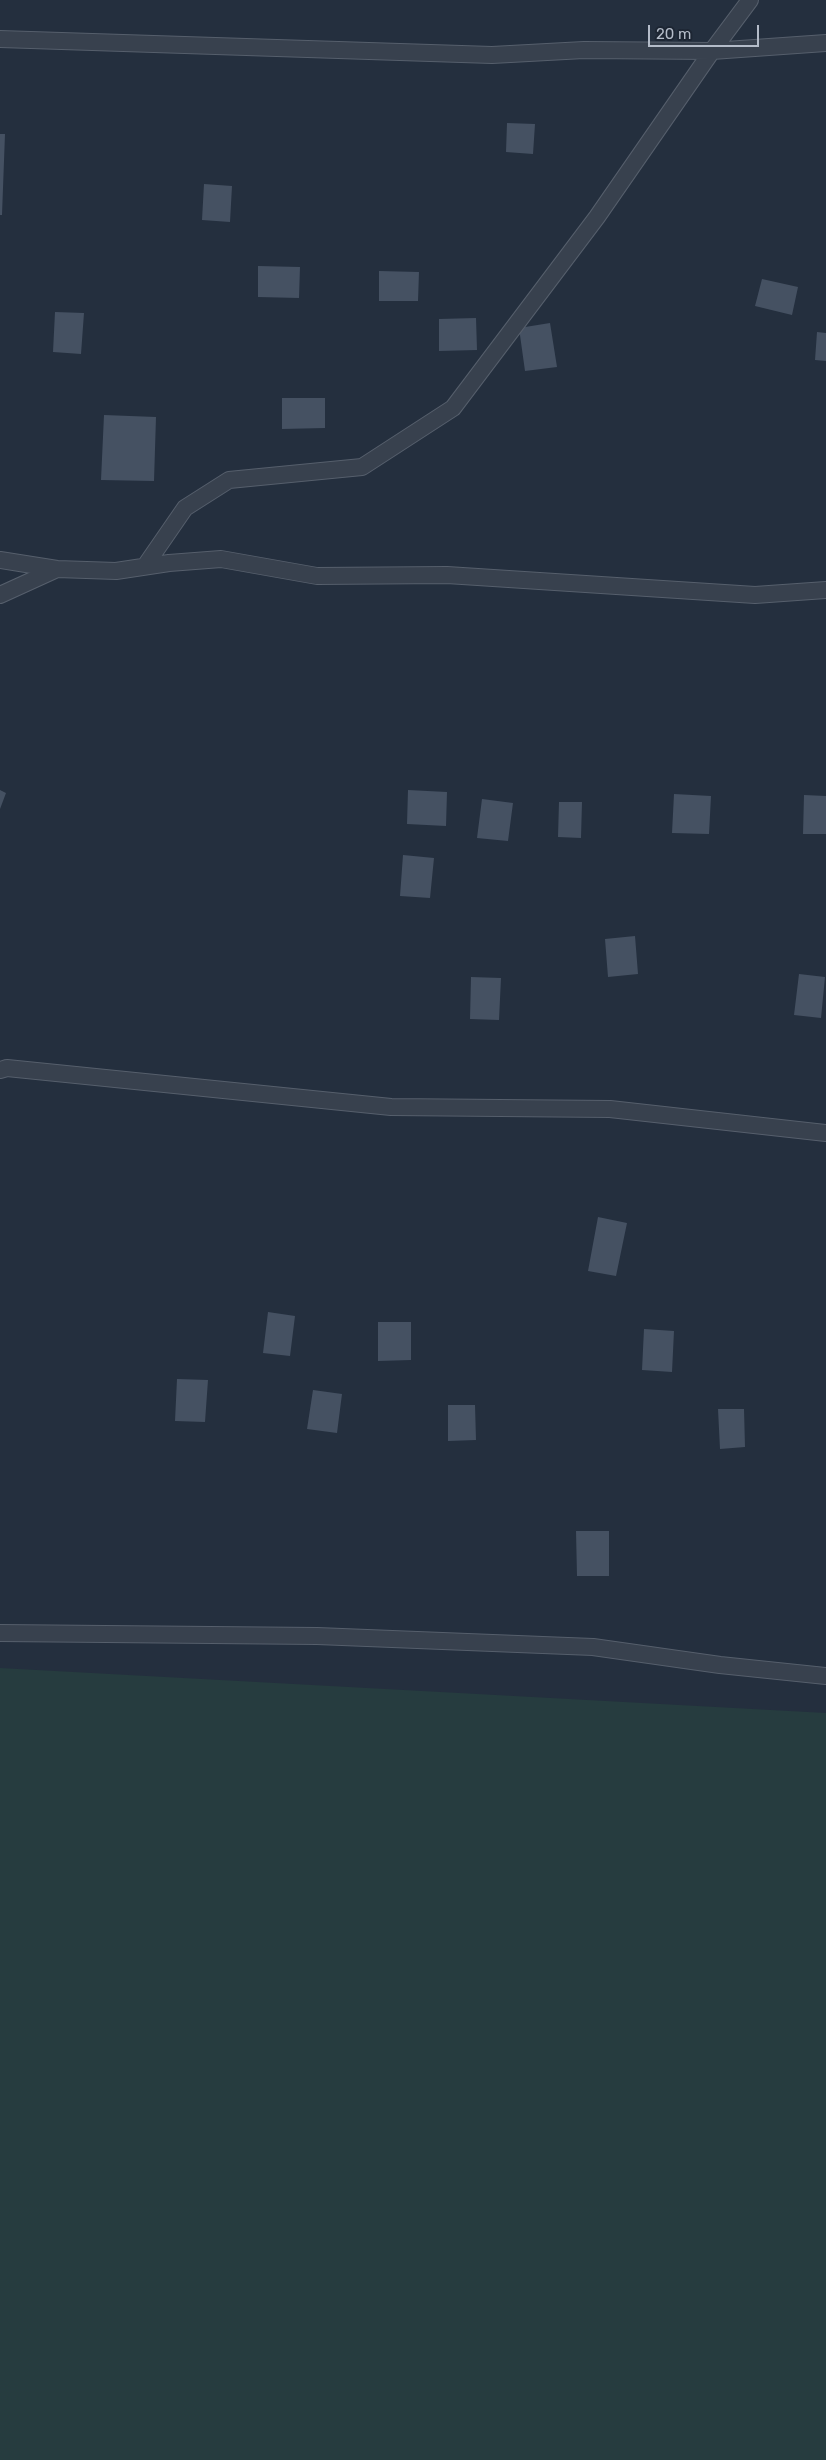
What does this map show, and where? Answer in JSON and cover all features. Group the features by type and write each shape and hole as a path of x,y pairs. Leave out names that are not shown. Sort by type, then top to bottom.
{"lane":[{"path":"145,566 185,508 229,480 362,467 452,408 597,217 712,51 750,0"},
{"path":"0,39 492,55 584,50 712,51 826,43"},
{"path":"0,560 57,569 116,571 145,566 221,559 317,576 447,575 755,595 826,590"},
{"path":"0,595 57,569"},
{"path":"0,1070 8,1068 391,1107 610,1109 826,1133"},
{"path":"0,1633 317,1636 593,1647 720,1665 826,1676"}],"green space":[{"path":"0,1668 826,1713 826,2460 0,2460"}],"building":[{"path":"507,123 535,124 533,154 506,152"},
{"path":"0,134 5,134 2,215 0,215"},
{"path":"204,184 232,186 230,222 202,220"},
{"path":"258,266 300,267 299,298 258,297"},
{"path":"379,271 419,272 418,301 379,301"},
{"path":"762,279 798,287 792,315 755,306"},
{"path":"55,312 84,313 81,354 53,352"},
{"path":"476,318 477,350 439,351 439,319"},
{"path":"550,323 557,367 525,371 519,328"},
{"path":"817,332 826,333 826,361 815,360"},
{"path":"282,398 325,398 325,428 282,429"},
{"path":"104,415 156,417 154,481 101,480"},
{"path":"0,790 6,793 0,809"},
{"path":"408,790 447,792 446,826 407,824"},
{"path":"674,794 711,796 709,834 672,833"},
{"path":"804,795 826,796 826,834 803,834"},
{"path":"482,799 513,803 508,841 477,838"},
{"path":"559,802 582,802 581,838 558,837"},
{"path":"403,855 434,858 430,898 400,896"},
{"path":"635,936 638,974 608,977 605,939"},
{"path":"799,974 825,977 821,1018 794,1015"},
{"path":"471,977 501,978 499,1020 470,1019"},
{"path":"598,1217 627,1223 616,1276 588,1271"},
{"path":"268,1312 295,1316 290,1356 263,1353"},
{"path":"378,1322 411,1322 411,1360 378,1361"},
{"path":"644,1329 674,1331 672,1372 642,1370"},
{"path":"177,1379 208,1380 205,1422 175,1421"},
{"path":"313,1390 342,1394 337,1433 307,1429"},
{"path":"448,1405 475,1405 476,1440 448,1441"},
{"path":"718,1409 744,1409 745,1447 720,1449"},
{"path":"576,1531 609,1531 609,1576 577,1576"}]}
